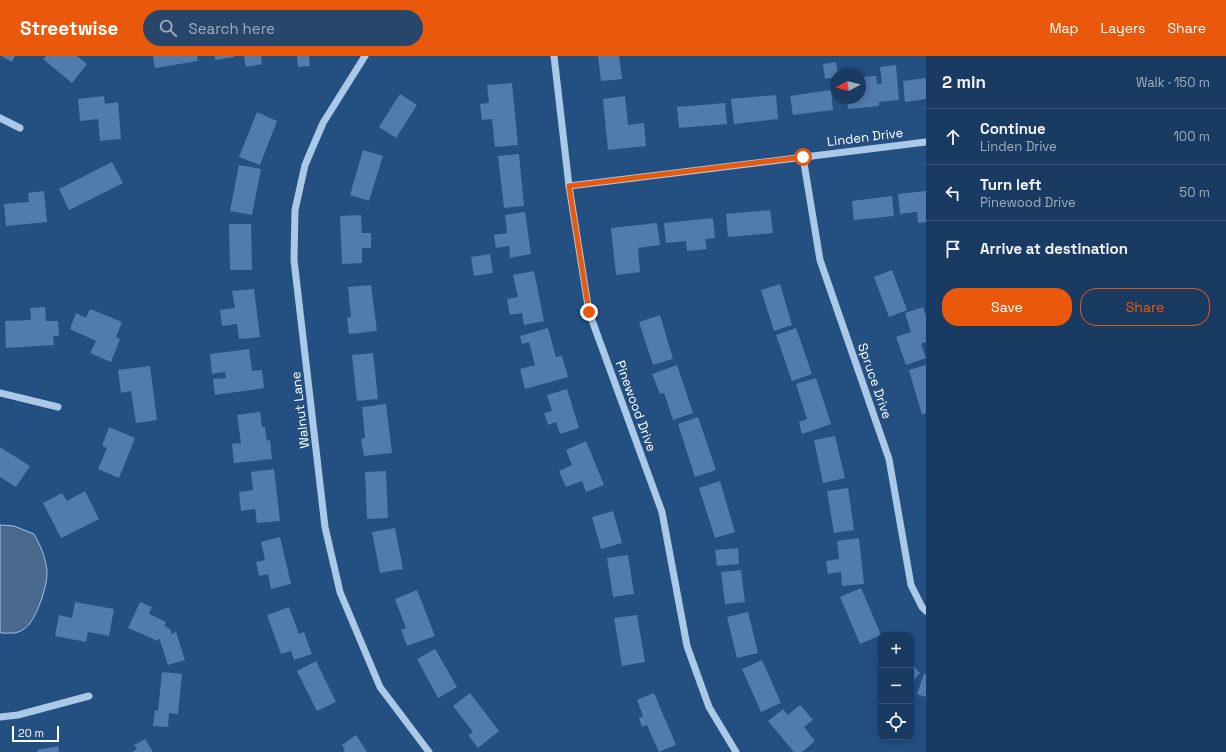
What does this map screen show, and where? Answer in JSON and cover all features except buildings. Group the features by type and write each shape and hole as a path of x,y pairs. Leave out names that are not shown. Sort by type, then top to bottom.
{"street":[{"name":"Walnut Lane","path":"365,56 324,123 305,165 295,210 294,260 325,527 340,592 380,687 429,752"},
{"name":"Pinewood Drive","path":"554,56 569,186 589,312 662,512 687,646 709,707 736,752"},
{"path":"0,118 20,128"},
{"name":"Linden Drive","path":"569,186 926,142"},
{"name":"Spruce Drive","path":"803,157 820,260 889,459 911,585 922,607 926,611"},
{"path":"0,393 58,407"},
{"path":"0,717 18,715 89,696"}],"water":[{"path":"0,525 14,526 34,534 42,551 47,571 42,598 33,618 26,628 15,633 0,632"}],"route":[{"path":"589,312 569,186 803,157"}]}
